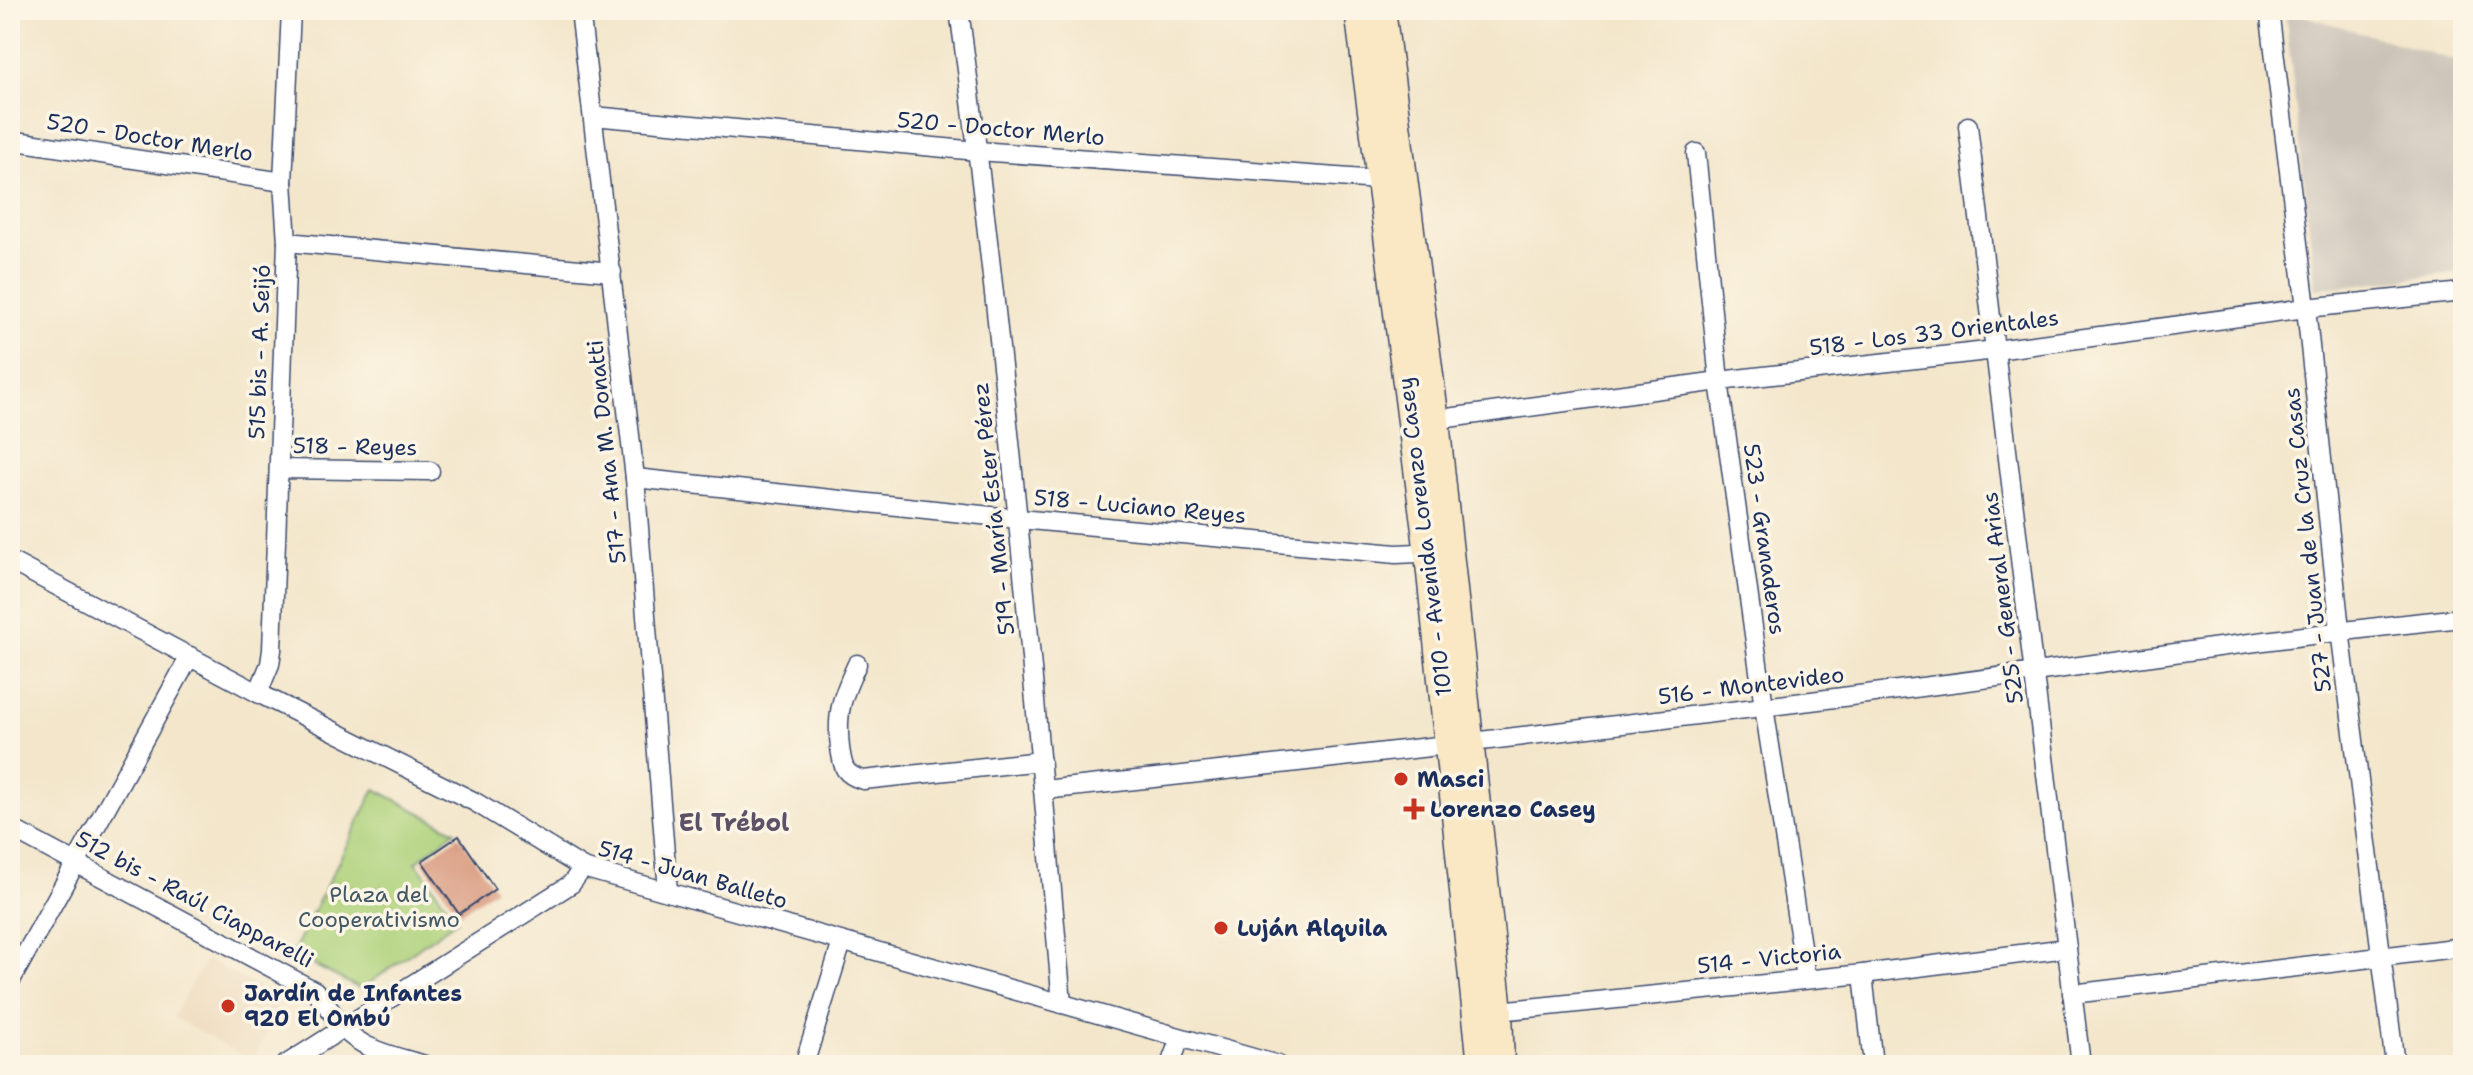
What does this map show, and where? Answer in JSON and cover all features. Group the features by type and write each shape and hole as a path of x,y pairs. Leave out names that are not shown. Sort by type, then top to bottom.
{"main road":[{"name":"1010 - Avenida Lorenzo Casey","path":"1358,10 1392,181 1424,422 1488,1012 1501,1065"},
{"name":"1010 - Avenida Lorenzo Casey","path":"1382,10 1392,181"},
{"name":"1010 - Avenida Lorenzo Casey","path":"1481,1065 1488,1012"}],"street":[{"name":"515 bis - A. Seijó","path":"258,693 270,664 272,650 287,242 283,182 291,10"},
{"name":"517 - Ana M. Donatti","path":"580,10 635,478 668,891"},
{"name":"519 - María Ester Pérez","path":"959,10 1019,519 1062,1004"},
{"name":"527 - Juan de la Cruz Casas","path":"2269,10 2306,308 2340,630 2395,1065"},
{"name":"520 - Doctor Merlo","path":"593,116 978,151 1392,181"},
{"name":"525 - General Arias","path":"1968,126 2081,1065"},
{"name":"520 - Doctor Merlo","path":"10,140 283,182"},
{"name":"523 - Granaderos","path":"1696,153 1719,381 1764,707 1806,978"},
{"path":"287,242 612,272"},
{"name":"518 - Los 33 Orientales","path":"1424,422 1719,381 1996,350 2306,308 2463,292"},
{"name":"518 - Reyes","path":"279,469 430,471"},
{"name":"518 - Luciano Reyes","path":"635,478 1019,519 1396,554 1439,552"},
{"name":"514 - Juan Balleto","path":"10,561 258,693 475,802 583,868 1278,1065"},
{"name":"516 - Montevideo","path":"1044,790 1460,744 2036,673 2340,630 2463,618"},
{"path":"10,982 190,656"},
{"path":"857,664 840,705 837,722 842,765 850,776 863,780 1041,761"},
{"name":"512 bis - Raúl Ciapparelli","path":"10,828 315,991 343,1028"},
{"path":"285,1065 571,884 583,868"},
{"path":"804,1065 842,942"},
{"path":"2072,994 2463,947"},
{"name":"514 - Victoria","path":"1488,1012 1863,974 2067,948"},
{"path":"1863,974 1873,1065"},
{"path":"343,1028 378,1051 425,1065"},
{"path":"1170,1065 1180,1038"}],"shaded area":[{"path":"2285,10 2463,63 2463,272 2316,289"},
{"name":"Jardín de Infantes 920 El Ombú","path":"206,959 274,996 277,1015 252,1061 173,1017"}],"green space":[{"name":"Plaza del Cooperativismo","path":"375,789 455,831 416,862 457,920 361,989 292,954"}],"building":[{"path":"459,836 495,889 459,914 422,861"}],"place":[{"name":"Masci","path":"1401,779"},
{"name":"Lorenzo Casey","path":"1414,809"},
{"name":"Luján Alquila","path":"1221,928"},
{"name":"Jardín de Infantes 920 El Ombú","path":"228,1006"}],"district":[{"name":"El Trébol","path":"734,823"}]}
